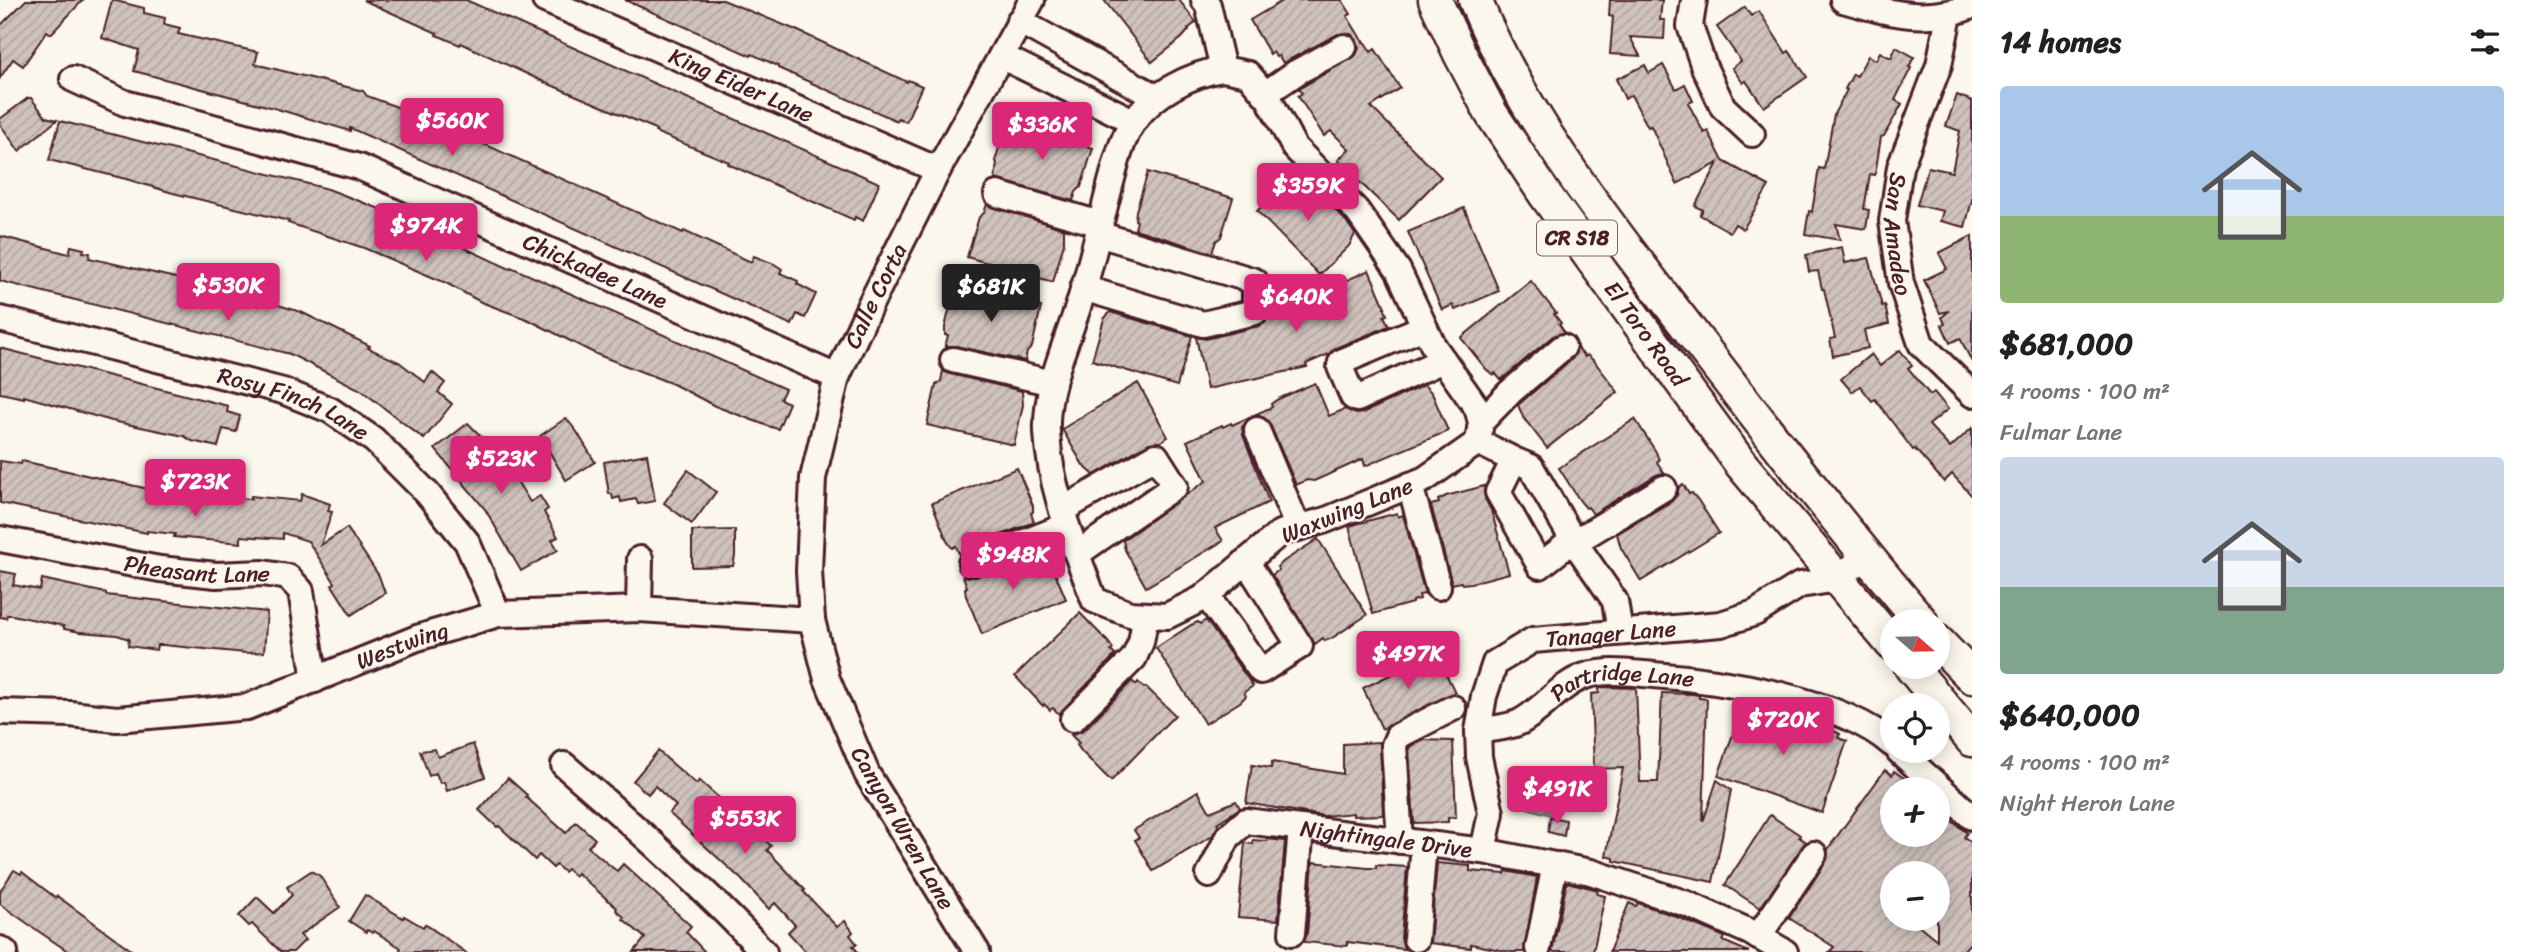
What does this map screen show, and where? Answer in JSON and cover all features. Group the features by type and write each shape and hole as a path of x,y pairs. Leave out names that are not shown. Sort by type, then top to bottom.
{"main road":[{"name":"El Toro Road","path":"1435,0 1491,113 1544,193 1741,464 1880,630"},
{"name":"El Toro Road","path":"1475,0 1493,42 1522,97 1574,176 1638,264 1865,556 1911,609"},
{"path":"1950,654 1972,677"},
{"path":"1921,679 1972,740"}],"street":[{"name":"King Eider Lane","path":"545,0 937,170"},
{"path":"1694,0 1690,26 1704,67 1723,107 1752,135"},
{"path":"1843,0 1894,14 1949,15 1972,5"},
{"path":"1209,2 1223,69"},
{"name":"Calle Corta","path":"812,620 809,572 813,478 837,377 937,170 1026,10"},
{"path":"1026,10 1118,76 1156,97"},
{"name":"San Amadeo","path":"1949,15 1939,65 1900,167 1892,221 1901,283 1921,344 1972,394"},
{"path":"1265,94 1297,72 1344,47"},
{"path":"1001,56 1133,121"},
{"path":"1073,719 1134,659 1156,615 1130,614 1094,600 1053,481 1047,430 1053,383 1083,288 1121,147 1133,121 1156,97 1206,72 1223,69 1248,74 1265,94 1294,147 1364,221 1398,270 1424,327 1443,360 1477,408 1473,440 1531,467 1573,540 1615,601 1620,632"},
{"path":"1101,104 1118,76"},
{"name":"Chickadee Lane","path":"73,79 125,103 359,167 837,377"},
{"path":"997,194 1255,281 1255,312 1203,324 1083,288"},
{"name":"Rosy Finch Lane","path":"0,319 283,391 330,410 374,440 427,493 467,542 498,614"},
{"path":"1424,327 1341,362 1340,367 1353,397 1357,399 1443,360"},
{"name":"Waxwing Lane","path":"1156,615 1206,595 1280,533 1326,520 1425,479 1473,440 1509,393 1563,347"},
{"path":"953,360 1053,383"},
{"path":"1256,430 1297,528"},
{"path":"971,563 1064,518 1156,456 1175,486 1077,554"},
{"path":"1514,460 1498,492 1541,566 1573,540 1588,534 1664,488"},
{"path":"1410,485 1438,587"},
{"name":"Pheasant Lane","path":"0,539 160,569 216,575 263,573 288,578 301,591 315,680"},
{"path":"1838,579 1865,556"},
{"path":"639,609 640,559"},
{"path":"1206,595 1261,671 1300,646 1246,561"},
{"name":"Tanager Lane","path":"1483,851 1490,813 1479,757 1478,731 1484,696 1495,663 1532,640 1721,624 1755,613 1800,585 1838,579"},
{"name":"Westwing","path":"0,712 117,719 247,707 417,638 498,614 639,609 812,620"},
{"name":"Canyon Wren Lane","path":"812,620 827,679 867,774 977,952"},
{"name":"Partridge Lane","path":"1478,731 1517,724 1569,684 1585,676 1611,672 1705,680 1780,695 1830,711 1880,735"},
{"path":"1416,939 1412,843 1394,745 1398,736 1452,708"},
{"path":"1912,763 1972,817"},
{"path":"564,765 659,848 729,914 764,952"},
{"name":"Nightingale Drive","path":"1209,875 1228,837 1246,821 1483,851 1591,873 1687,904 1785,952"},
{"path":"1292,933 1301,828"},
{"path":"1758,937 1814,854"},
{"path":"1538,948 1555,865"},
{"path":"0,949 5,952"}],"water":[{"path":"1548,771 1566,776 1557,817 1527,808 1529,795 1544,783"}],"building":[{"path":"26,0 83,0 51,34 47,31 23,66 13,59 0,78 0,26"},
{"path":"112,0 144,8 144,13 165,18 164,24 180,28 178,34 258,52 255,64 363,91 367,96 419,115 751,262 754,256 774,264 782,269 780,273 798,281 797,284 816,294 805,318 797,314 792,325 350,128 350,131 134,71 139,50 102,38"},
{"path":"363,0 466,0 879,183 863,221 855,217 854,220"},
{"path":"625,0 723,0 796,30 907,82 908,80 922,86 906,122 898,118 897,121 752,54 751,56"},
{"path":"1104,0 1179,0 1196,22 1182,38 1152,62"},
{"path":"1284,0 1342,0 1351,14 1347,16 1363,42 1371,52 1375,49 1400,88 1371,107 1441,177 1399,220 1338,160 1349,149 1331,131 1324,136 1298,96 1302,93 1299,89 1356,55 1359,48 1357,41 1351,34 1338,34 1283,63 1279,56 1276,57 1273,52 1270,54 1250,20"},
{"path":"1610,0 1662,0 1660,20 1665,20 1664,39 1630,37 1640,56 1610,54 1613,17 1609,16"},
{"path":"1745,7 1751,16 1759,11 1786,53 1789,51 1807,77 1764,107 1746,81 1743,83 1732,68 1741,61 1717,27"},
{"path":"1896,47 1914,57 1895,100 1902,104 1881,137 1875,175 1870,174 1864,209 1869,210 1866,229 1836,224 1840,240 1805,234 1809,211 1812,212 1819,168 1824,169 1834,114 1847,90 1845,89 1853,74 1857,76 1868,56 1876,60 1880,52 1891,58"},
{"path":"1645,65 1649,73 1663,65 1676,89 1685,84 1693,101 1688,103 1704,133 1708,131 1723,161 1769,186 1743,229 1735,224 1730,232 1700,215 1703,210 1695,206 1718,163 1677,184 1651,126 1648,127 1631,95 1625,99 1616,79"},
{"path":"1957,95 1972,101 1972,200 1965,227 1940,221 1943,211 1917,205 1928,167 1952,172 1960,131 1946,126"},
{"path":"31,98 46,117 57,120 19,151 0,124 0,119"},
{"path":"60,121 328,189 385,211 510,269 511,267 785,389 780,399 789,403 778,429 768,426 596,354 529,320 481,302 446,283 364,248 288,223 289,221 49,160"},
{"path":"1007,122 1093,148 1081,187 1073,201 995,179 995,161"},
{"path":"1148,172 1233,198 1221,237 1216,241 1212,253 1135,229 1136,211"},
{"path":"1300,174 1346,221 1355,234 1349,246 1319,275 1257,211 1286,182 1293,181"},
{"path":"987,204 1064,229 1064,243 1053,282 967,257 979,217 984,213"},
{"path":"1464,208 1499,291 1455,310 1453,305 1442,310 1408,232"},
{"path":"0,236 69,254 71,246 84,249 83,252 90,253 89,258 180,279 197,286 245,297 246,295 301,312 399,362 425,382 432,372 445,383 438,392 452,404 424,439 361,390 290,354 0,281"},
{"path":"1972,236 1972,362 1960,338 1950,343 1942,325 1945,324 1942,317 1949,311 1940,313 1924,280 1947,269 1939,253"},
{"path":"1842,247 1845,263 1869,258 1889,324 1864,330 1868,348 1833,356 1830,339 1835,338 1824,289 1818,271 1809,272 1806,255"},
{"path":"1369,270 1385,307 1387,315 1384,316 1389,326 1335,348 1329,354 1306,364 1307,367 1207,389 1196,337 1206,339 1259,326 1265,323 1269,315 1289,310 1288,307"},
{"path":"1531,281 1556,313 1554,314 1565,333 1553,336 1501,380 1486,369 1461,338"},
{"path":"955,287 1041,307 1032,347 1027,352 1025,361 945,346 948,336 945,335 945,327"},
{"path":"1110,312 1192,336 1177,386 1092,360 1104,319"},
{"path":"0,348 228,406 227,412 240,416 236,432 223,429 218,447 24,396 0,393"},
{"path":"1577,348 1585,357 1587,355 1594,361 1618,392 1547,448 1523,417 1518,405 1573,358"},
{"path":"1900,350 1912,365 1908,368 1930,395 1934,392 1948,409 1929,425 1950,448 1972,428 1972,496 1952,474 1944,482 1915,449 1913,450 1875,399 1872,401 1860,386 1852,392 1841,379 1871,354 1880,366"},
{"path":"943,371 1022,391 1023,405 1014,445 927,425 936,385 941,381"},
{"path":"1138,383 1168,437 1160,442 1149,443 1094,475 1083,465 1062,429"},
{"path":"1315,383 1329,416 1345,409 1356,414 1363,413 1424,385 1432,393 1448,431 1365,466 1363,459 1314,481 1307,480 1296,485 1270,424 1260,415 1251,417 1242,427 1243,435 1269,502 1215,528 1223,541 1146,587 1125,550 1123,540 1206,481 1187,441 1272,407 1271,404 1278,399"},
{"path":"566,418 595,462 566,480 540,436"},
{"path":"1635,419 1656,452 1659,460 1657,462 1664,473 1656,475 1593,514 1580,501 1559,468"},
{"path":"468,423 494,450 497,448 516,470 512,473 530,502 540,496 548,509 544,512 558,537 552,540 558,550 521,571 485,509 435,449"},
{"path":"647,454 655,501 638,504 636,499 621,502 620,497 613,499 612,494 609,494 604,462"},
{"path":"0,461 21,464 22,461 167,493 210,498 216,496 251,499 251,496 300,501 302,494 330,504 328,511 332,512 321,545 347,528 379,576 385,593 351,615 332,585 335,583 308,541 283,533 283,539 241,536 241,543 174,537 175,534 147,533 0,503"},
{"path":"1017,468 1033,506 1031,513 1034,522 959,554 956,546 952,548 947,541 932,503"},
{"path":"688,470 716,492 692,524 664,503"},
{"path":"1683,484 1689,494 1692,493 1698,500 1719,533 1641,581 1621,548 1617,534 1672,501"},
{"path":"1484,486 1485,499 1491,510 1509,573 1471,583 1452,584 1431,505 1439,503 1438,500 1446,496"},
{"path":"1397,513 1398,517 1403,515 1425,594 1419,595 1420,599 1412,603 1373,614 1349,526"},
{"path":"735,530 733,566 692,567 692,531"},
{"path":"1318,539 1367,615 1332,638 1325,641 1323,638 1315,644 1272,575 1284,561"},
{"path":"1041,552 1042,556 1046,554 1050,561 1066,599 982,634 966,596 967,587 963,576 976,577"},
{"path":"0,571 16,574 13,585 40,590 42,579 106,595 267,612 264,652 246,653 163,645 157,645 156,650 128,646 129,639 117,635 64,629 64,626 12,615 0,617"},
{"path":"1080,613 1108,642 1115,655 1059,714 1053,708 1050,710 1044,704 1043,706 1015,676"},
{"path":"1206,620 1253,686 1244,692 1246,696 1240,702 1205,724 1156,648 1191,625"},
{"path":"1431,655 1435,662 1439,660 1455,692 1382,729 1363,688"},
{"path":"1132,681 1136,685 1138,682 1146,687 1175,715 1111,781 1082,752 1077,745 1079,743 1071,735 1084,730"},
{"path":"1599,688 1636,688 1640,782 1658,782 1662,693 1692,694 1707,699 1703,822 1717,780 1731,790 1713,882 1614,861 1614,858 1606,856 1623,768 1594,769 1591,694 1599,693"},
{"path":"1752,704 1830,729 1840,734 1838,738 1847,741 1822,813 1718,776 1743,706 1751,709"},
{"path":"1422,740 1453,741 1456,817 1448,818 1448,822 1414,823 1409,748"},
{"path":"1380,742 1383,815 1353,816 1353,813 1324,816 1246,803 1252,765 1271,768 1272,762 1343,774 1343,744"},
{"path":"473,744 485,777 447,791 444,782 440,783 436,773 429,776 420,751 435,749 438,757"},
{"path":"658,751 697,784 699,780 730,808 727,810 750,832 755,826 766,835 763,838 771,846 767,850 805,890 803,891 837,927 845,921 853,932 850,935 857,944 853,946 858,952 806,952 788,932 795,925 775,903 769,909 741,879 669,813 676,806 655,786 648,794 633,781"},
{"path":"1885,770 1892,775 1894,771 1902,777 1880,777 1880,847 1950,847 1950,819 1967,833 1964,837 1972,843 1972,941 1962,952 1829,952 1834,947 1789,918 1826,862 1828,849"},
{"path":"508,778 566,833 576,822 595,839 588,847 617,871 623,864 691,926 686,932 705,952 634,952 645,938 623,919 617,908 577,873 575,876 567,869 564,872 556,865 553,868 539,855 535,860 479,810"},
{"path":"1198,791 1210,812 1236,801 1240,808 1217,823 1212,836 1153,871 1135,840 1139,838 1134,830"},
{"path":"1770,815 1806,842 1760,908 1725,885"},
{"path":"1550,817 1566,820 1564,836 1548,832"},
{"path":"1253,840 1285,841 1278,920 1238,917 1245,843 1253,844"},
{"path":"1313,862 1367,868 1376,868 1376,865 1407,867 1401,938 1404,949 1347,942 1347,946 1304,942"},
{"path":"1437,863 1470,866 1470,871 1505,874 1506,871 1537,877 1524,952 1471,944 1471,948 1430,943"},
{"path":"14,870 21,874 22,872 134,952 69,952 41,933 0,904 0,891"},
{"path":"311,871 320,876 340,907 300,935 305,940 293,952 281,952 252,924 249,926 239,916 257,897 274,913 292,895 287,887"},
{"path":"1567,882 1598,890 1597,894 1605,896 1593,952 1552,952"},
{"path":"365,895 403,918 404,916 423,927 425,924 465,952 399,952 401,948 374,931 366,932 349,921"},
{"path":"1629,903 1636,906 1638,903 1672,915 1725,937 1723,941 1749,952 1609,952"}]}
